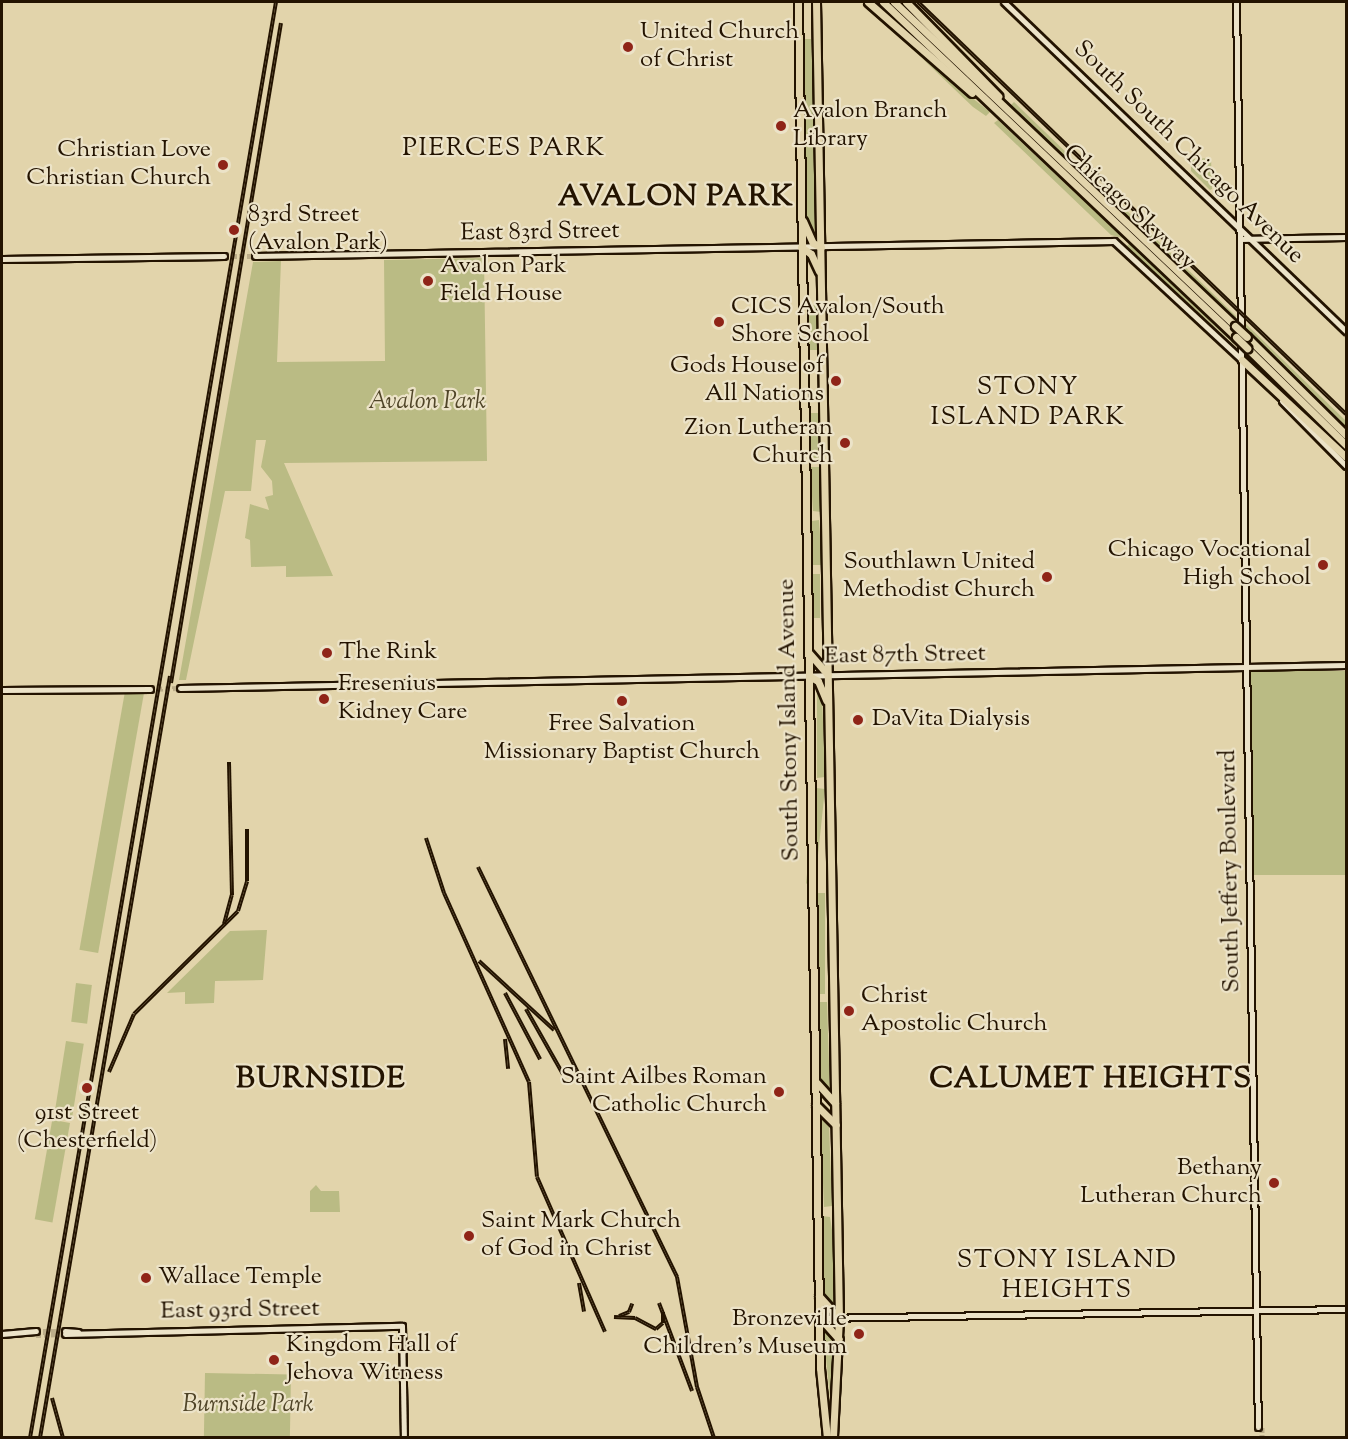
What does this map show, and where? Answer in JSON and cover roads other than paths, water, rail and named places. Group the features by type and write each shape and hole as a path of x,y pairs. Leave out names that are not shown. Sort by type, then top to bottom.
{"highway":[{"name":"South Stony Island Avenue","path":"798,2 819,1296 827,1437"},
{"name":"South Stony Island Avenue","path":"816,2 839,1318 833,1437"},
{"path":"868,2 909,41 994,103"},
{"name":"Chicago Skyway","path":"883,2 921,28 1127,235 1347,445"},
{"name":"Chicago Skyway","path":"894,2 911,23"},
{"path":"906,2 921,28 1004,113"},
{"name":"Chicago Skyway","path":"1004,113 1238,325 1246,337 1347,435"},
{"path":"801,215 813,243 821,247"},
{"path":"801,247 812,254 821,276"},
{"path":"1242,360 1346,457"},
{"path":"809,653 828,675"},
{"path":"809,676 818,681 828,704"},
{"path":"815,1078 835,1103"},
{"path":"816,1105 836,1125"},
{"path":"819,1296 839,1318"},
{"path":"820,1318 839,1339"}],"main road":[{"name":"South South Chicago Avenue","path":"1004,2 1347,331"},
{"name":"South Jeffery Boulevard","path":"1236,2 1240,228 1238,325 1242,360 1260,1427"},
{"path":"1240,239 1347,237"},
{"name":"East 83rd Street","path":"255,256 1114,241 1242,360"},
{"path":"2,259 224,256"},
{"path":"1242,360 1347,466"},
{"name":"East 87th Street","path":"180,687 1347,665"},
{"path":"2,690 150,687"},
{"path":"820,1318 1347,1309"},
{"name":"East 93rd Street","path":"65,1332 402,1326 404,1437"},
{"path":"2,1334 36,1333"}],"tunnel":[{"path":"224,256 255,256"},
{"path":"150,689 180,688"},
{"path":"36,1331 65,1331"},
{"path":"36,1335 65,1334"},
{"path":"1262,1427 1262,1438"}],"railway":[{"path":"30,1438 276,2"},
{"path":"918,2 1346,414"},
{"path":"171,683 281,23"},
{"path":"40,1438 170,676"},
{"path":"224,924 232,895 229,762"},
{"path":"109,1072 134,1014 238,911 247,881 247,829"},
{"path":"426,838 444,893 529,1082 537,1177 605,1332"},
{"path":"478,867 677,1277 697,1387 714,1438"},
{"path":"479,961 554,1030"},
{"path":"505,993 540,1059"},
{"path":"526,1009 563,1074"},
{"path":"505,1039 508,1069"},
{"path":"579,1283 584,1312"},
{"path":"659,1303 692,1391"},
{"path":"619,1316 629,1312 632,1304"},
{"path":"614,1317 635,1318 656,1329 663,1323 663,1312"},
{"path":"52,1398 63,1438"}],"place":[{"name":"United Church of Christ","path":"628,47"},
{"name":"Avalon Branch Library","path":"781,126"},
{"name":"Christian Love Christian Church","path":"223,165"},
{"name":"83rd Street (Avalon Park)","path":"234,230"},
{"name":"Avalon Park Field House","path":"428,281"},
{"name":"CICS Avalon/South Shore School","path":"719,322"},
{"name":"Gods House of All Nations","path":"836,381"},
{"name":"Zion Lutheran Church","path":"845,443"},
{"name":"Chicago Vocational High School","path":"1323,565"},
{"name":"Southlawn United Methodist Church","path":"1047,577"},
{"name":"The Rink","path":"327,653"},
{"name":"Fresenius Kidney Care","path":"324,699"},
{"name":"Free Salvation Missionary Baptist Church","path":"622,701"},
{"name":"DaVita Dialysis","path":"858,720"},
{"name":"Christ Apostolic Church","path":"849,1011"},
{"name":"91st Street (Chesterfield)","path":"87,1088"},
{"name":"Saint Ailbes Roman Catholic Church","path":"779,1092"},
{"name":"Bethany Lutheran Church","path":"1274,1183"},
{"name":"Saint Mark Church of God in Christ","path":"469,1236"},
{"name":"Wallace Temple","path":"146,1278"},
{"name":"Bronzeville Children's Museum","path":"859,1334"},
{"name":"Kingdom Hall of Jehova Witness","path":"274,1360"}],"district":[{"name":"PIERCES PARK","path":"504,149"},
{"name":"AVALON PARK","path":"676,198"},
{"name":"STONY ISLAND PARK","path":"1028,403"},
{"name":"BURNSIDE","path":"321,1080"},
{"name":"CALUMET HEIGHTS","path":"1091,1080"},
{"name":"STONY ISLAND HEIGHTS","path":"1067,1276"}],"park label":[{"name":"Avalon Park","path":"427,403"},
{"name":"Burnside Park","path":"248,1406"}]}
